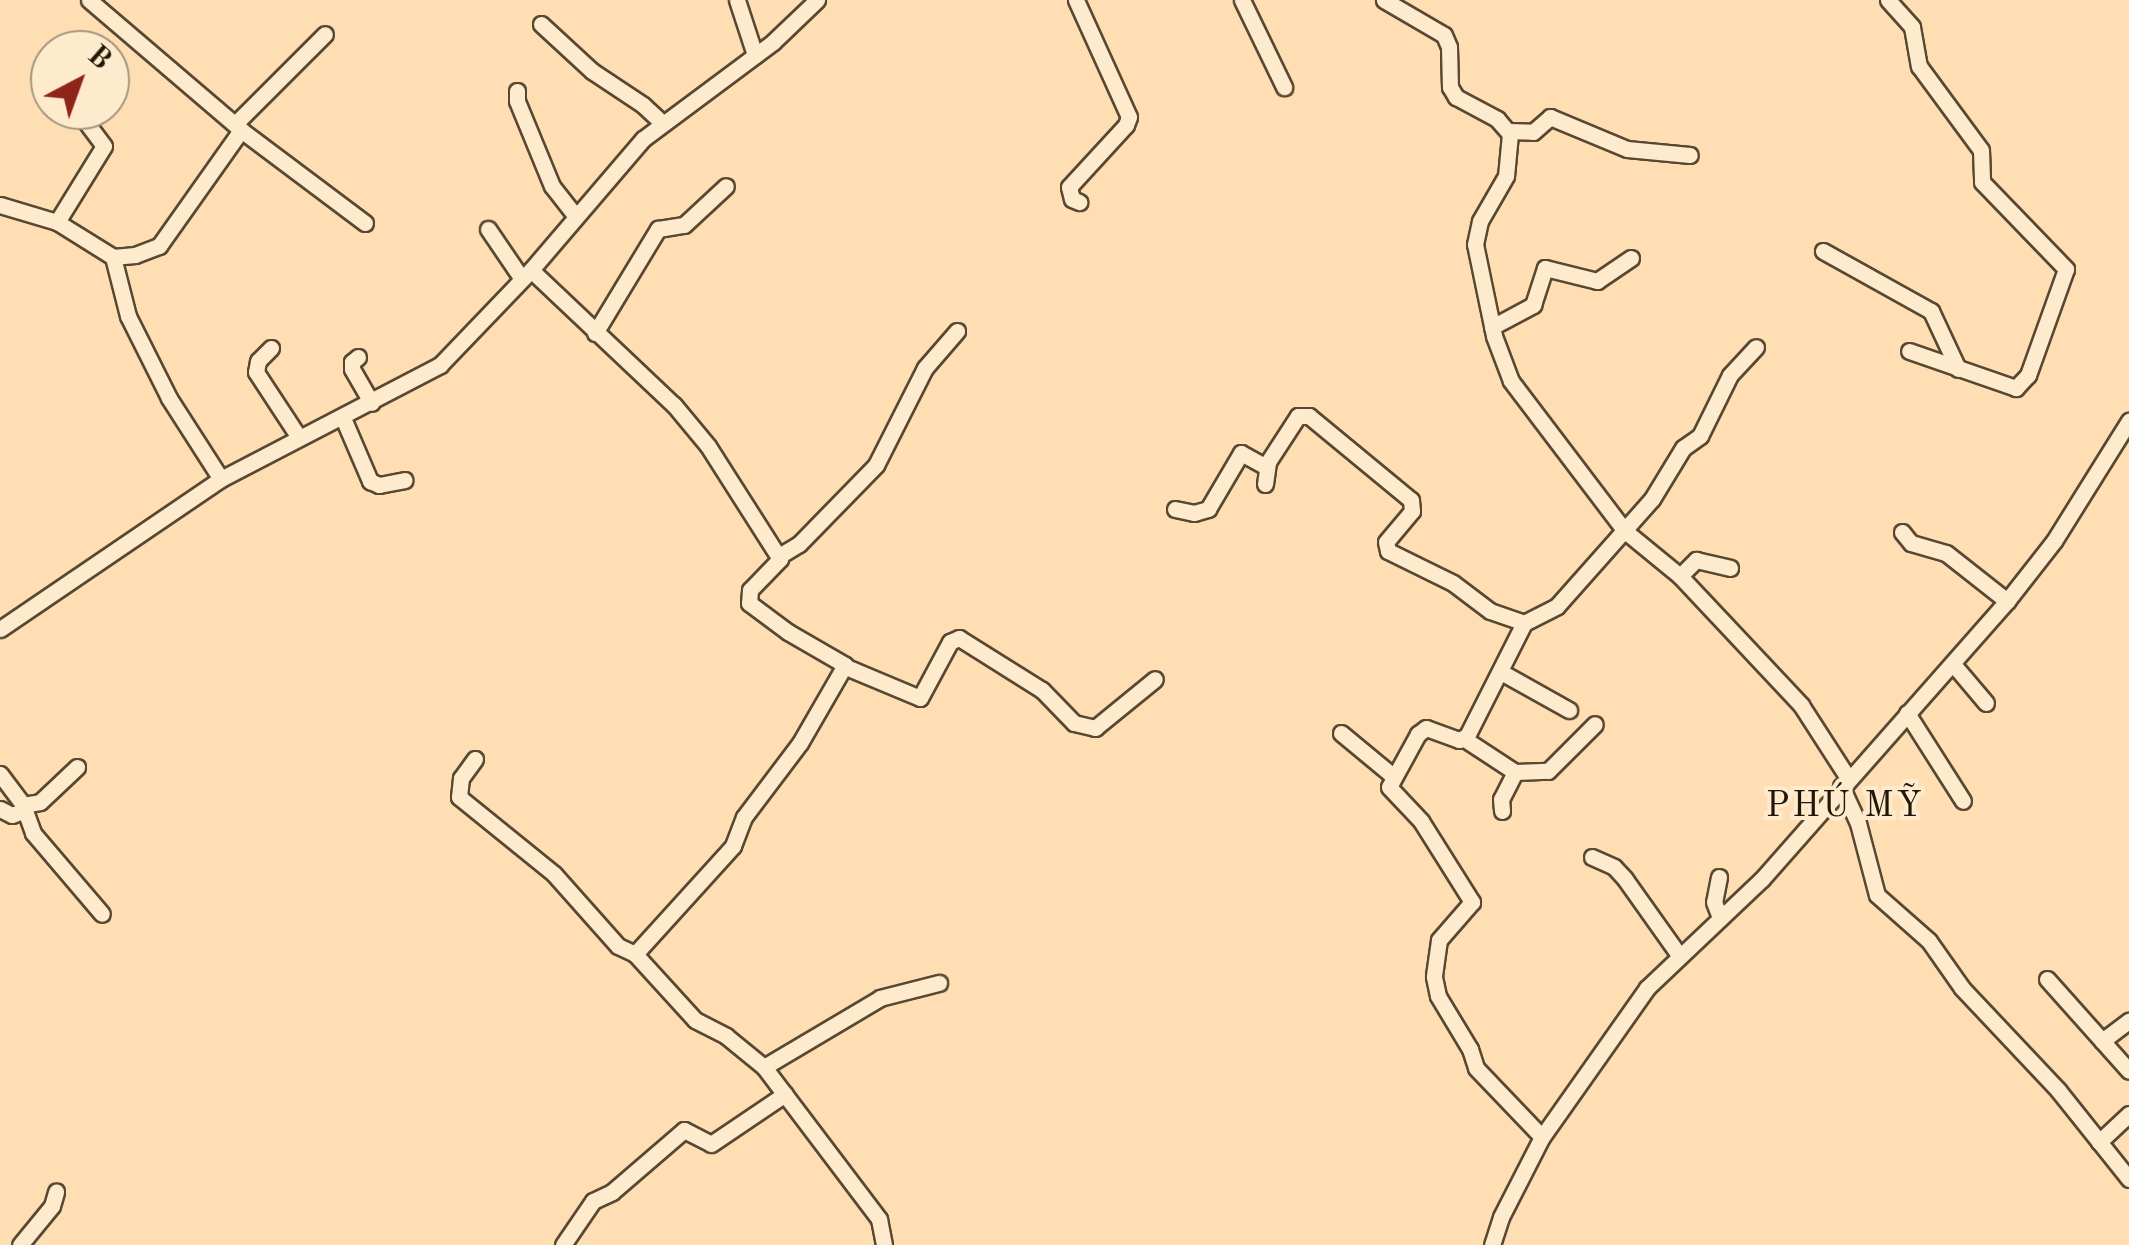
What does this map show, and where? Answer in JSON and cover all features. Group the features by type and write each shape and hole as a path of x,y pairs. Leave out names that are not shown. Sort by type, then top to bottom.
{"street":[{"path":"88,0 238,127 365,223"},
{"path":"737,0 755,54"},
{"path":"0,629 220,480 440,365 527,274 660,122 755,54 817,0"},
{"path":"1076,0 1129,117 1069,187 1072,199 1080,202"},
{"path":"1242,0 1284,87"},
{"path":"1384,0 1439,30 1449,46 1450,86 1456,98 1497,119 1509,131 1511,152 1506,176 1480,221 1475,244 1492,327 1514,388 1625,531 1680,576 1801,705 1845,782 1877,895 1928,941 1962,988 2058,1090 2129,1179"},
{"path":"1888,0 1912,28 1919,66 1981,150 1982,182 2066,269 2028,374 2019,386 2008,388 1909,351"},
{"path":"541,24 592,72 643,104 660,122"},
{"path":"0,205 56,222 113,257 136,255 159,246 238,127 325,34"},
{"path":"518,90 516,102 552,186 576,217"},
{"path":"1509,131 1533,132 1550,117 1628,149 1690,155"},
{"path":"56,222 104,146 92,130"},
{"path":"595,333 658,229 684,225 726,186"},
{"path":"488,229 527,274 692,426 779,556"},
{"path":"1822,251 1931,310 1958,369"},
{"path":"113,257 128,316 169,398 220,480"},
{"path":"1492,327 1533,305 1545,268 1597,282 1631,258"},
{"path":"956,332 925,368 876,464 794,548 779,556 775,566 750,590 749,603 788,632 843,661 846,668 920,698 950,642 959,638 1042,690 1074,723 1095,728 1155,679"},
{"path":"1175,508 1194,513 1208,510 1241,453 1266,475 1298,416 1310,416 1410,500 1412,510 1386,542 1388,551 1448,580 1490,611 1524,622 1554,610 1625,531 1664,483 1683,448 1700,436 1730,375 1756,346"},
{"path":"271,348 258,361 256,372 298,436"},
{"path":"358,358 352,362 352,369 372,403"},
{"path":"342,418 370,481 379,485 406,480"},
{"path":"1492,1245 1500,1218 1542,1137 1647,988 1762,879 2007,601 2054,541 2129,421"},
{"path":"1902,532 1910,542 1946,553 2007,601"},
{"path":"1680,576 1696,560 1730,568"},
{"path":"1464,738 1524,622"},
{"path":"1953,664 1986,703"},
{"path":"635,954 733,846 744,817 800,743 846,668"},
{"path":"1501,672 1568,710"},
{"path":"1907,713 1963,800"},
{"path":"1542,1137 1476,1068 1470,1049 1438,996 1434,978 1440,940 1472,902 1421,821 1391,792 1393,776 1426,728 1464,738 1515,772 1548,770 1594,724"},
{"path":"1340,733 1393,776"},
{"path":"475,759 461,778 459,797 568,887 621,949 635,954 695,1020 726,1036 764,1067 879,1219 880,1242"},
{"path":"0,809 12,815 40,802 77,767"},
{"path":"1502,810 1501,800 1515,772"},
{"path":"0,774 24,808 34,833 102,914"},
{"path":"1592,858 1614,867 1625,879 1679,956"},
{"path":"1719,878 1714,902 1720,918"},
{"path":"2047,979 2129,1071"},
{"path":"764,1067 880,998 938,983"},
{"path":"2102,1041 2129,1021"},
{"path":"563,1245 593,1201 612,1192 684,1130 711,1144 785,1094"},
{"path":"2099,1142 2129,1114"},
{"path":"20,1245 52,1206 56,1192"}],"district":[{"name":"PHÚ MỸ","path":"1845,807"}]}
